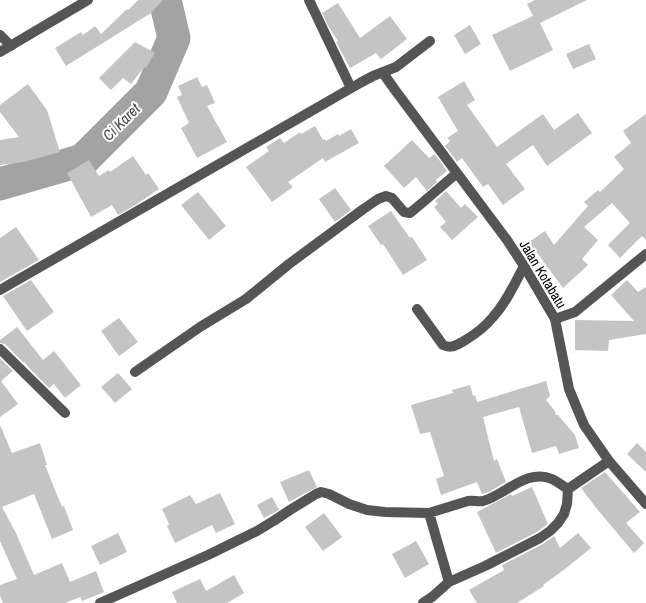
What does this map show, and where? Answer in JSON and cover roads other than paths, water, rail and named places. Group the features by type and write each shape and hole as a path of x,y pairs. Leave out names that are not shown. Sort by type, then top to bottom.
{"street":[{"path":"0,52 88,0"},
{"path":"309,0 351,88"},
{"path":"0,35 11,46"},
{"path":"0,290 351,88 396,67 430,40"},
{"name":"Jalan Kotabatu","path":"383,72 507,240 524,266 554,319 570,389 584,425 609,461 646,504"},
{"path":"135,372 200,327 246,299 289,264 378,199 386,196 389,197 396,202 404,212 410,213 457,173"},
{"path":"554,319 575,312 646,254"},
{"path":"417,309 444,345 449,347 454,346 470,337 493,318 524,266"},
{"path":"0,349 66,413"},
{"path":"568,489 609,461"},
{"path":"100,603 208,555 257,531 321,492 367,510 430,513 474,500 478,502 484,501 527,478 535,477 551,479 568,489"},
{"path":"423,603 449,582 485,566 540,538 550,531 564,514 567,504 568,489"},
{"path":"430,513 449,582"}],"waterway":[{"name":"Ci Karet","path":"0,184 83,160 151,92 174,38 165,0"}]}
